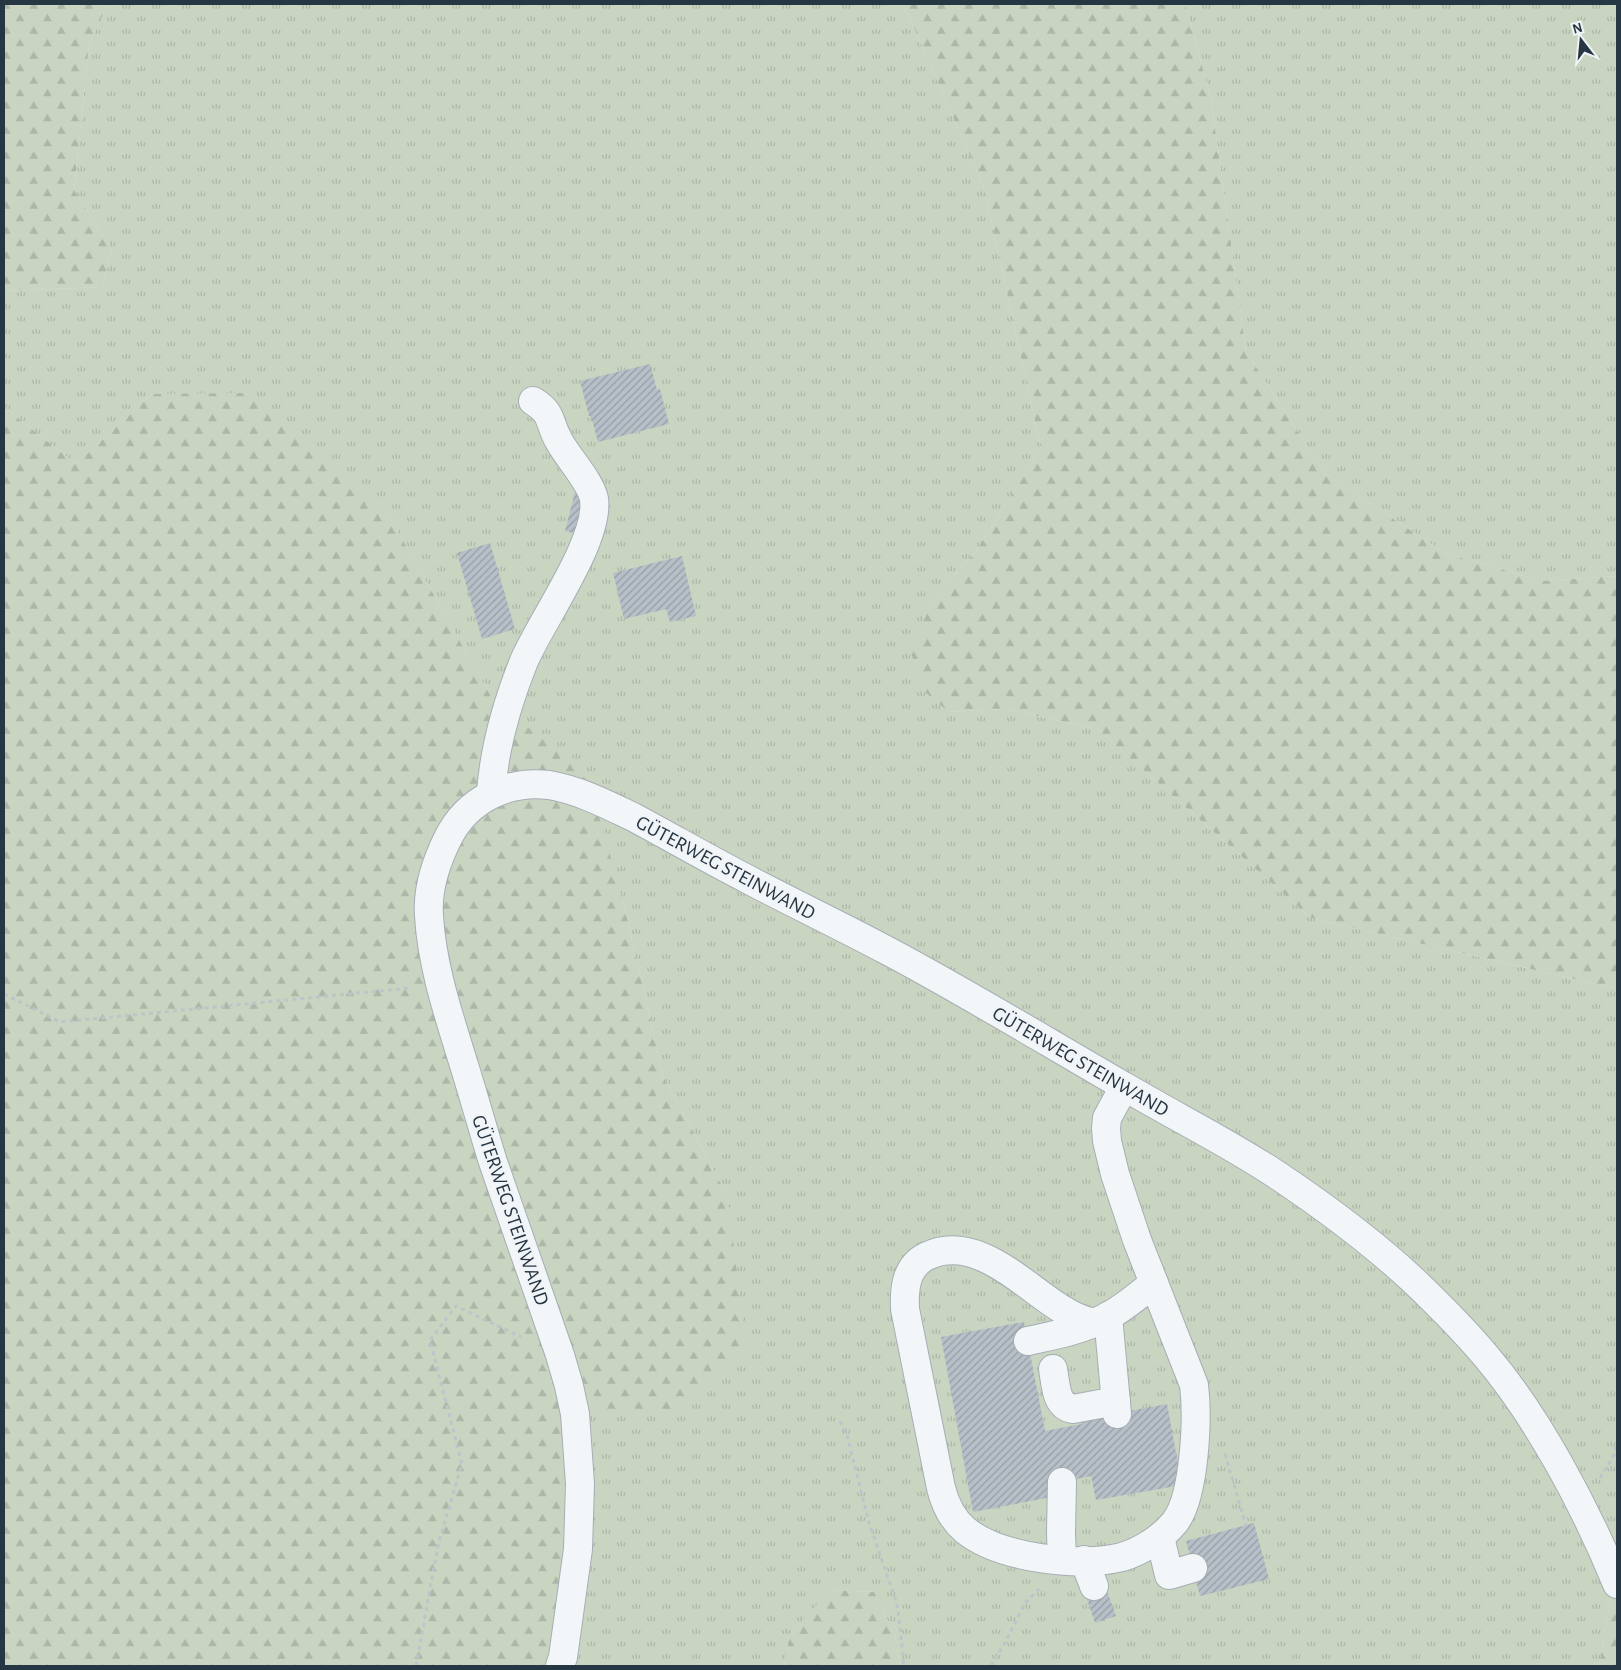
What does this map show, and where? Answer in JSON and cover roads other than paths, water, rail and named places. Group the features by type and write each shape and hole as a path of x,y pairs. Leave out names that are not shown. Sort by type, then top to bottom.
{"street":[{"path":"490,793 504,723 515,686 536,638 582,551 589,534 594,505 594,498 589,484 559,441 547,411 534,401"},
{"name":"GÜTERWEG STEINWAND","path":"560,1666 563,1657 578,1549 580,1484 574,1414 569,1386 560,1355 493,1161 440,985 428,913 434,872 448,838 459,819 479,800 490,793 516,786 548,785 604,803 686,844 746,879 890,953 1058,1047 1274,1173 1362,1236 1414,1282 1486,1356 1536,1426 1576,1496 1608,1561 1617,1584"},
{"path":"1100,1320 1064,1311 1031,1287 980,1256 959,1250 941,1252 922,1259 915,1264 907,1281 905,1309 941,1488 949,1510 964,1530 976,1538 993,1546 1020,1554 1073,1560 1107,1560 1140,1550 1160,1537 1175,1522 1186,1500 1193,1454 1183,1426 1194,1392 1191,1377 1137,1240 1115,1174 1107,1141 1107,1118 1124,1087"},
{"path":"1028,1341 1059,1334 1100,1320 1154,1283"},
{"path":"1053,1369 1058,1396 1066,1408 1117,1407 1100,1320"},
{"path":"1062,1482 1061,1533 1073,1560 1094,1586"},
{"path":"1160,1537 1169,1575 1193,1568"}]}
